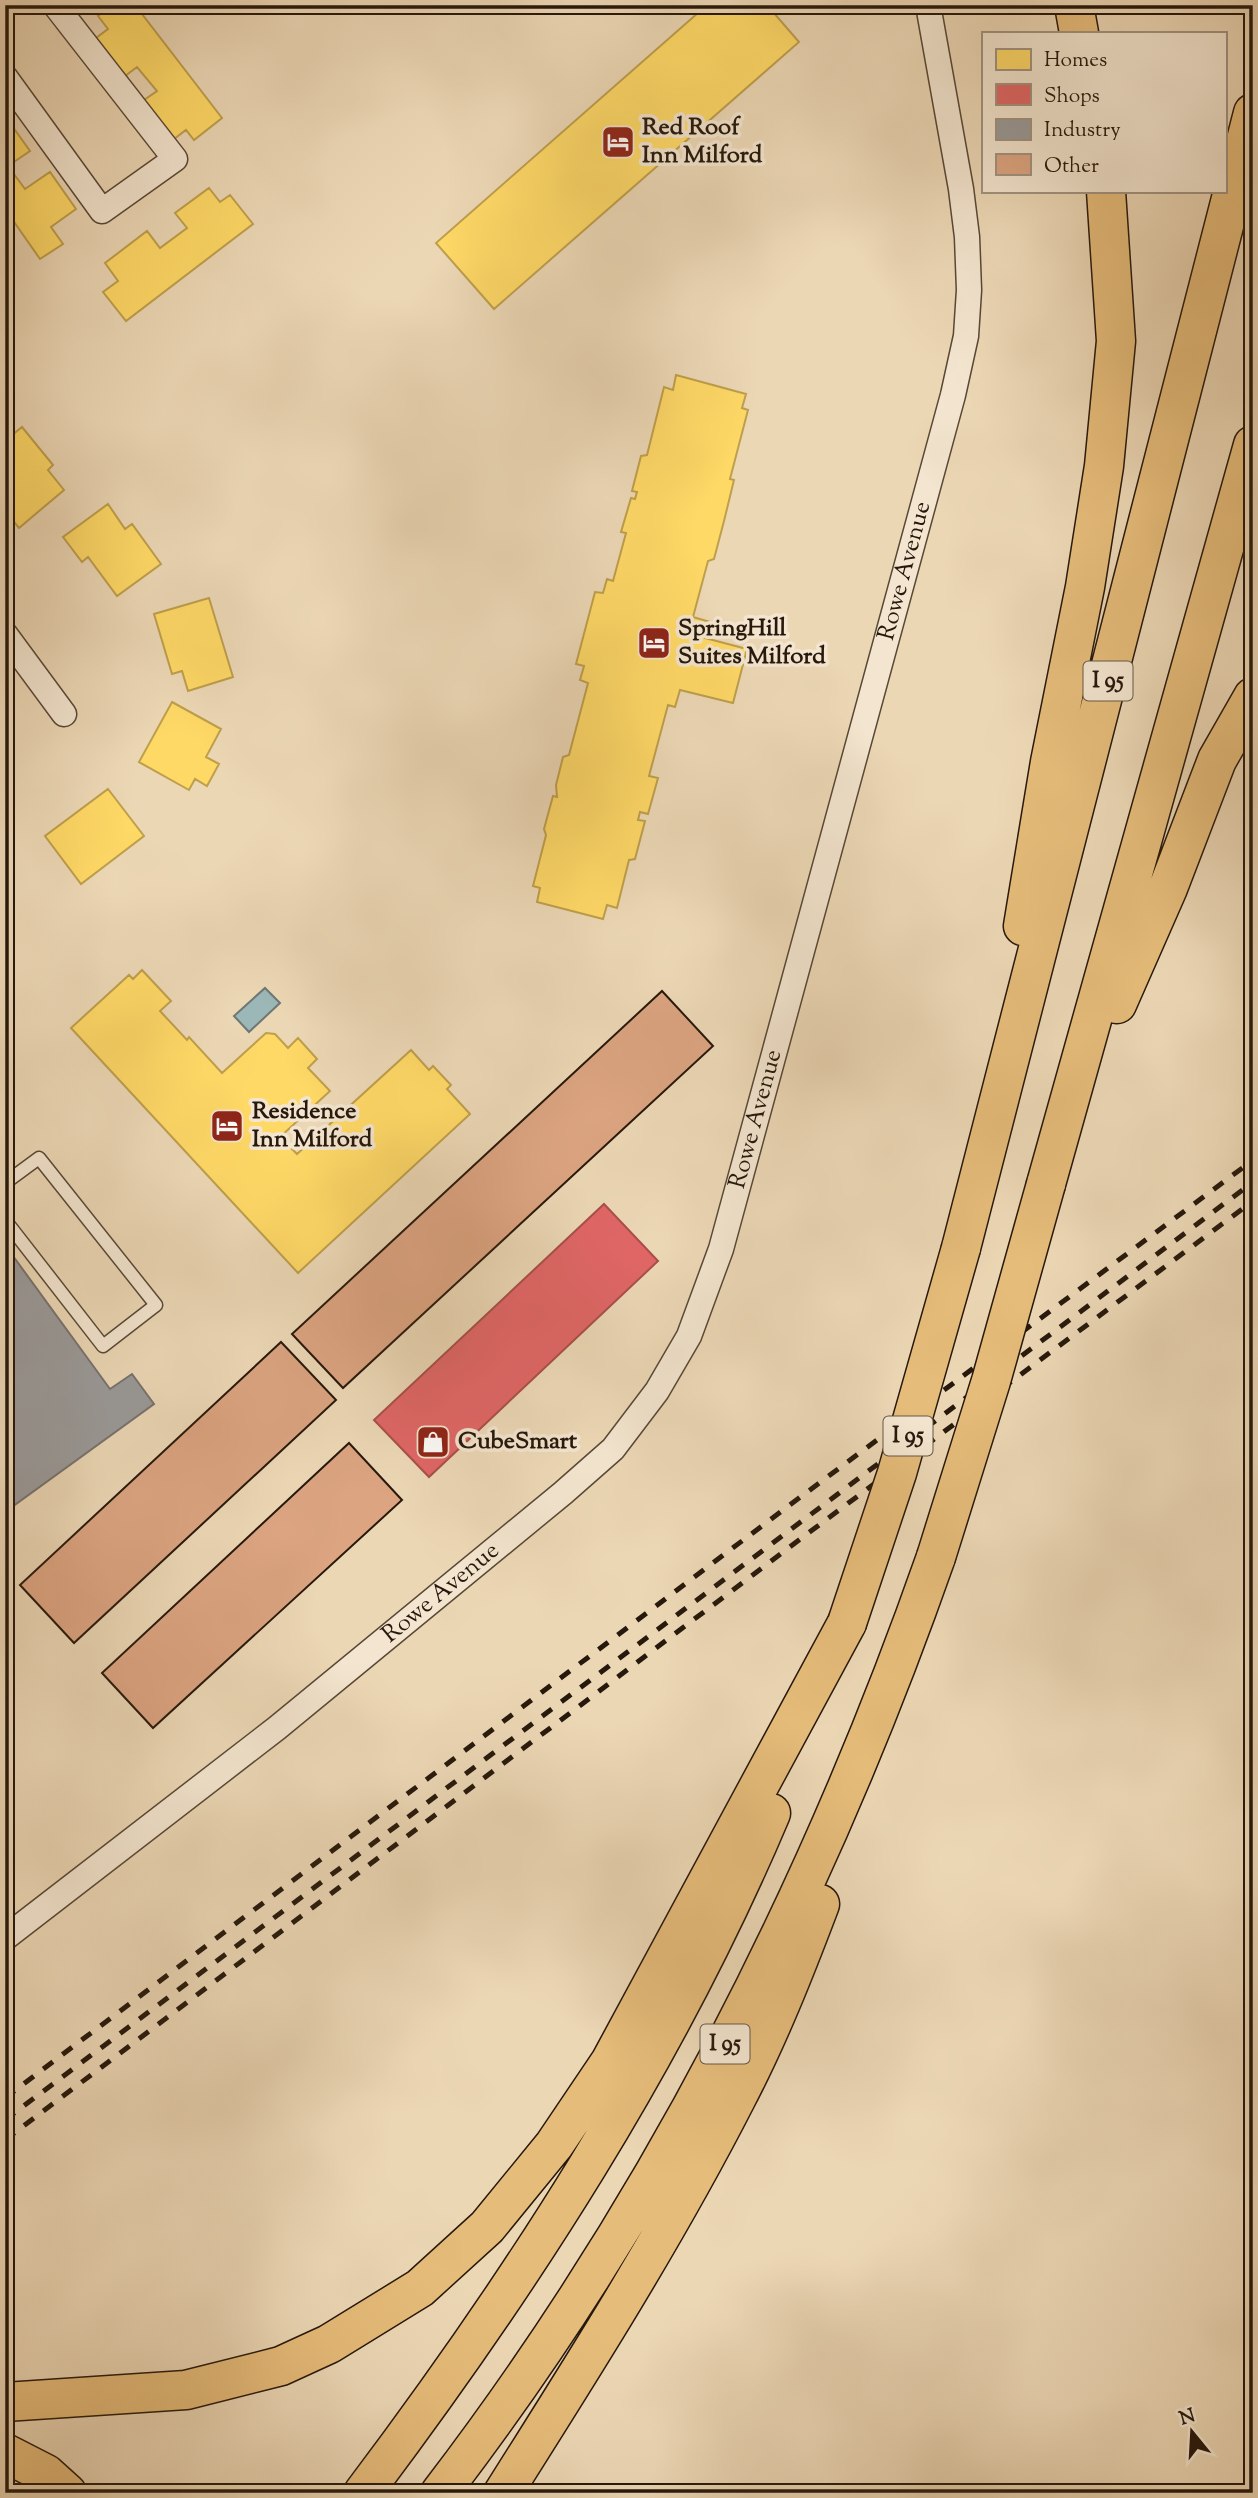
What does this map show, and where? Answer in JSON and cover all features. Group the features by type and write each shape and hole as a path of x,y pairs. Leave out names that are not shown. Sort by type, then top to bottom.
{"highway":[{"path":"1074,5 1079,32"},
{"name":"I 95","path":"363,2493 472,2344 545,2236 604,2139 662,2035 716,1932 763,1830 814,1711 847,1623 897,1473 961,1248 1253,113"},
{"path":"995,1118 1030,877 1085,587 1104,466 1116,341 1106,192"},
{"name":"I 95","path":"439,2493 524,2376 587,2281 706,2081 761,1976 810,1873 901,1657 936,1557 991,1381 1253,445"},
{"path":"1051,1166 1168,888 1217,760 1253,697"},
{"path":"503,2493 561,2402 680,2200 736,2099 782,2002 830,1881 936,1557"},
{"path":"5,2402 186,2390 281,2366 330,2344 419,2288 487,2227 554,2145 610,2062 847,1623"},
{"path":"5,2454 46,2474 67,2493"}],"street":[{"path":"5,77 102,211 175,159 55,5"},
{"name":"Rowe Avenue","path":"5,1938 277,1728 564,1493 613,1449 657,1391 690,1336 721,1249 756,1124 837,817 947,421 966,336 969,290 967,237 928,5"},
{"path":"5,634 64,714"}],"lane":[{"path":"5,1183 39,1158 156,1305 103,1346 5,1220"}],"water":[{"path":"265,988 280,1003 249,1032 234,1016"}],"building: Homes":[{"path":"111,5 135,5 222,118 194,140 186,130 174,139 144,100 157,91 137,67 125,76 96,38 108,29 98,16"},
{"name":"Red Roof Inn Milford","path":"707,5 767,5 799,42 494,309 436,243"},
{"path":"5,116 30,151 8,166 25,189 50,172 76,209 51,227 63,244 40,259 5,209"},
{"path":"209,188 220,202 230,195 253,224 126,321 103,292 118,281 105,263 147,231 160,248 187,228 175,213"},
{"name":"SpringHill Suites Milford","path":"676,375 746,394 742,408 748,410 730,479 734,480 714,559 708,561 693,617 710,622 705,638 747,649 733,703 680,690 675,707 668,705 649,776 658,778 648,814 640,812 638,820 645,821 635,859 629,860 617,908 607,905 603,919 537,902 540,888 533,886 546,835 544,829 553,796 557,797 556,785 563,757 569,755 588,683 580,680 584,666 576,664 595,592 603,593 607,579 613,581 626,533 621,532 631,498 635,499 637,492 632,491 641,456 647,455 664,387 673,390"},
{"path":"22,427 53,465 48,470 64,490 19,528 5,511 5,441"},
{"path":"108,504 125,529 132,524 161,564 117,596 88,557 82,562 63,537"},
{"path":"209,598 233,677 188,691 182,671 172,674 154,614"},
{"path":"172,702 221,729 206,757 219,764 207,786 195,779 189,790 139,762"},
{"path":"108,789 144,836 81,884 45,836"},
{"name":"Residence Inn Milford","path":"142,970 171,1001 160,1011 187,1040 189,1037 222,1073 266,1033 275,1034 288,1048 298,1038 317,1059 308,1068 330,1091 280,1137 297,1154 411,1050 429,1070 433,1066 451,1085 447,1089 470,1114 298,1273 71,1028 129,975 133,979"}],"building: Shops":[{"path":"604,1204 658,1261 429,1477 374,1420"}],"building: Industry":[{"path":"5,1245 110,1389 132,1374 154,1404 5,1512"}],"building: Other":[{"path":"662,991 713,1046 343,1388 292,1334"},
{"path":"281,1342 336,1400 74,1643 20,1585"},
{"path":"349,1443 402,1500 153,1728 102,1673"}],"railway":[{"path":"5,2098 783,1510 1253,1160"},
{"path":"5,2120 1253,1182"},
{"path":"5,2140 1253,1201"}],"place":[{"name":"Red Roof Inn Milford","path":"618,142"},
{"name":"SpringHill Suites Milford","path":"654,643"},
{"name":"Residence Inn Milford","path":"227,1126"},
{"name":"CubeSmart","path":"433,1442"}]}
